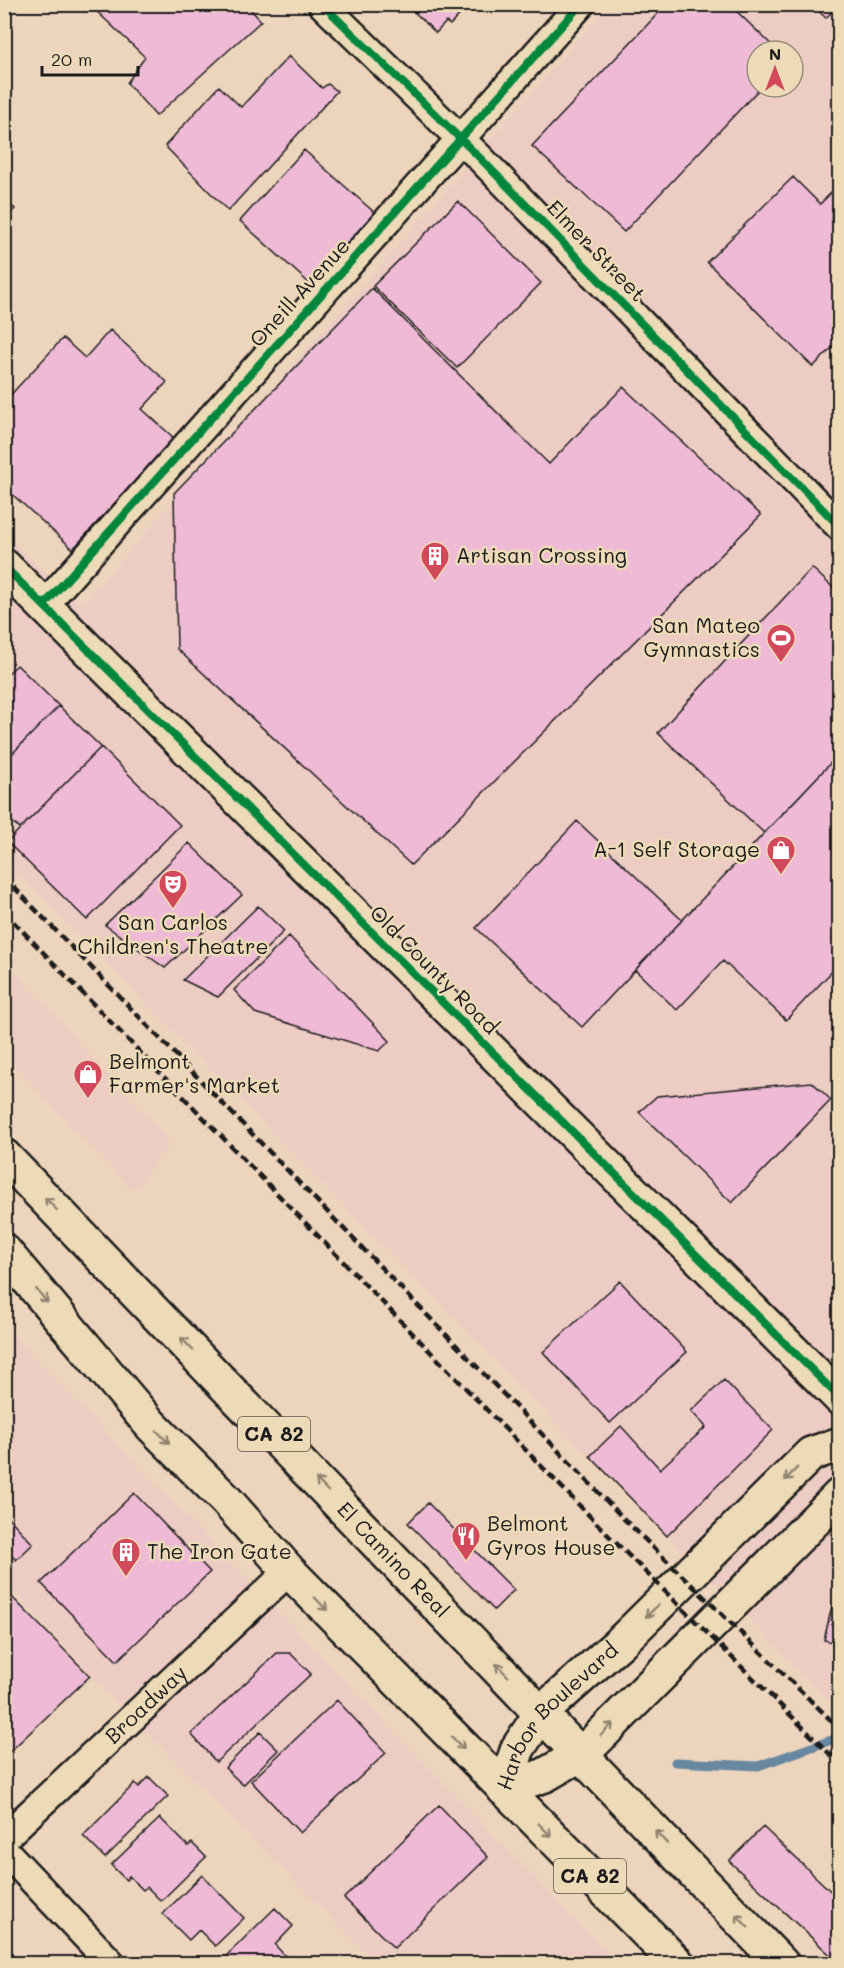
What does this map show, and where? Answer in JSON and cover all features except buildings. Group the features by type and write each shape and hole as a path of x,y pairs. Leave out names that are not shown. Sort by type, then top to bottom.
{"main road":[{"name":"Old County Road","path":"4,566 840,1398"},
{"name":"El Camino Real","path":"4,1156 582,1753 782,1964"},
{"name":"CA 82","path":"4,1251 130,1402 225,1499 289,1571 678,1964"},
{"name":"Harbor Boulevard","path":"504,1789 518,1749 542,1712 625,1638 811,1454 840,1444"},
{"name":"Harbor Boulevard","path":"504,1789 545,1775 582,1753 840,1495"}],"street":[{"name":"Elmer Street","path":"322,4 462,140 840,527"},
{"name":"Oneill Avenue","path":"44,605 462,140 581,4"},
{"name":"Broadway","path":"4,1838 289,1571"},
{"path":"4,1850 112,1964"}],"shaded area":[{"path":"609,5 839,5 839,1711 5,859 4,534 82,606"},
{"name":"Belmont Farmer's Market","path":"5,962 170,1143 133,1190 5,1055"},
{"path":"4,1327 616,1963 377,1963 105,1690 5,1582"}],"waterway":[{"path":"675,1762 758,1766 840,1737"}],"railway":[{"path":"4,877 627,1522 840,1729"},
{"path":"4,912 611,1538 840,1764"}],"cycle path":[{"path":"322,4 479,157 840,527"},
{"path":"44,605 581,4"},
{"path":"4,566 840,1398"}],"place":[{"name":"Artisan Crossing","path":"435,582"},
{"name":"San Mateo Gymnastics","path":"781,664"},
{"name":"A-1 Self Storage","path":"781,876"},
{"name":"San Carlos Children's Theatre","path":"173,910"},
{"name":"Belmont Farmer's Market","path":"88,1100"},
{"name":"Belmont Gyros House","path":"466,1562"},
{"name":"The Iron Gate","path":"126,1578"}]}
